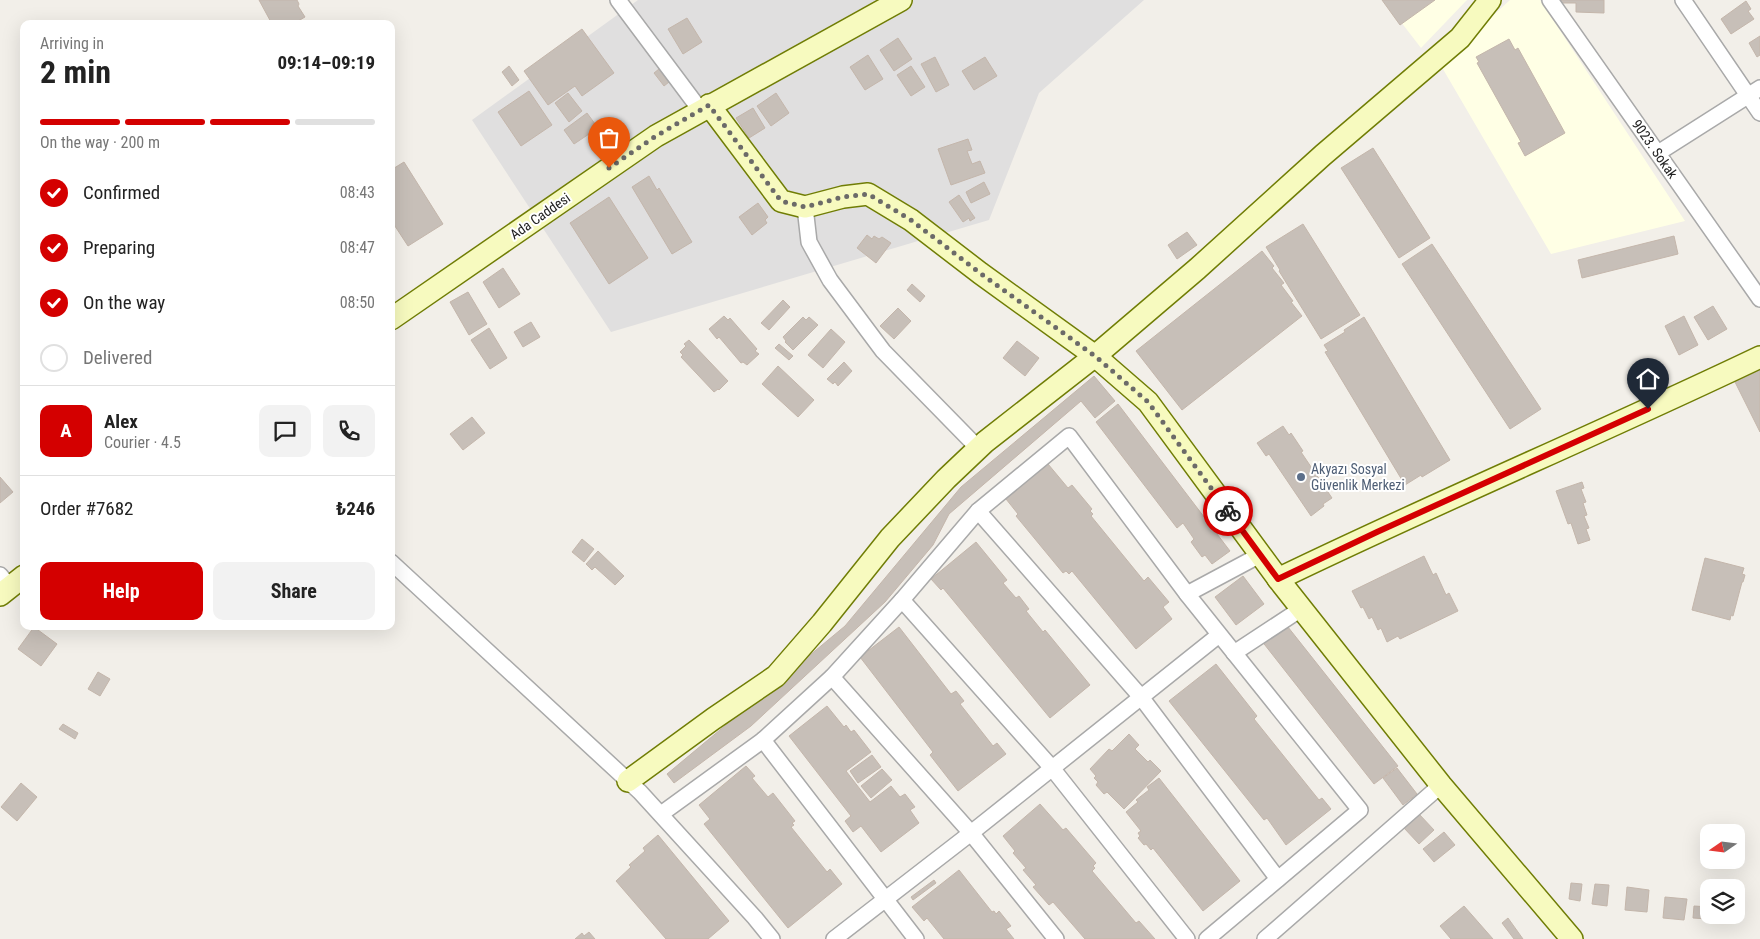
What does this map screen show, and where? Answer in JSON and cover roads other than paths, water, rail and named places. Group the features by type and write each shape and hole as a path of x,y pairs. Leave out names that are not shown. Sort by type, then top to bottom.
{"main road":[{"name":"Ada Caddesi","path":"395,316 656,136 901,0"},
{"path":"628,781 712,719 776,676 822,623 890,538 978,448 1095,356 1197,269 1330,149 1460,38 1490,0"},
{"path":"705,108 781,201 805,207 843,197 868,194 911,220 980,273 1095,356 1148,402 1301,609 1441,785 1572,939"},
{"path":"1278,579 1760,357"}],"street":[{"path":"618,0 705,108"},
{"name":"9023. Sokak","path":"1550,0 1760,299"},
{"path":"1683,0 1754,92 1760,113"},
{"path":"1658,153 1754,92"},
{"path":"805,207 809,242 830,280 883,351 978,448"},
{"path":"661,814 763,740 832,677 902,600 978,511 1069,436 1187,594 1360,810 1207,939"},
{"path":"978,511 1141,697 1278,879"},
{"path":"1187,594 1260,555"},
{"path":"395,566 628,781 661,814 764,937"},
{"path":"902,600 1052,768 1187,939"},
{"path":"1234,653 1301,609"},
{"path":"834,939 971,833 1219,635"},
{"path":"832,677 971,833 1056,939"},
{"path":"763,740 916,939"},
{"path":"1265,939 1441,785"}],"place":[{"name":"Akyazı Sosyal Güvenlik Merkezi","path":"1301,477"}]}
